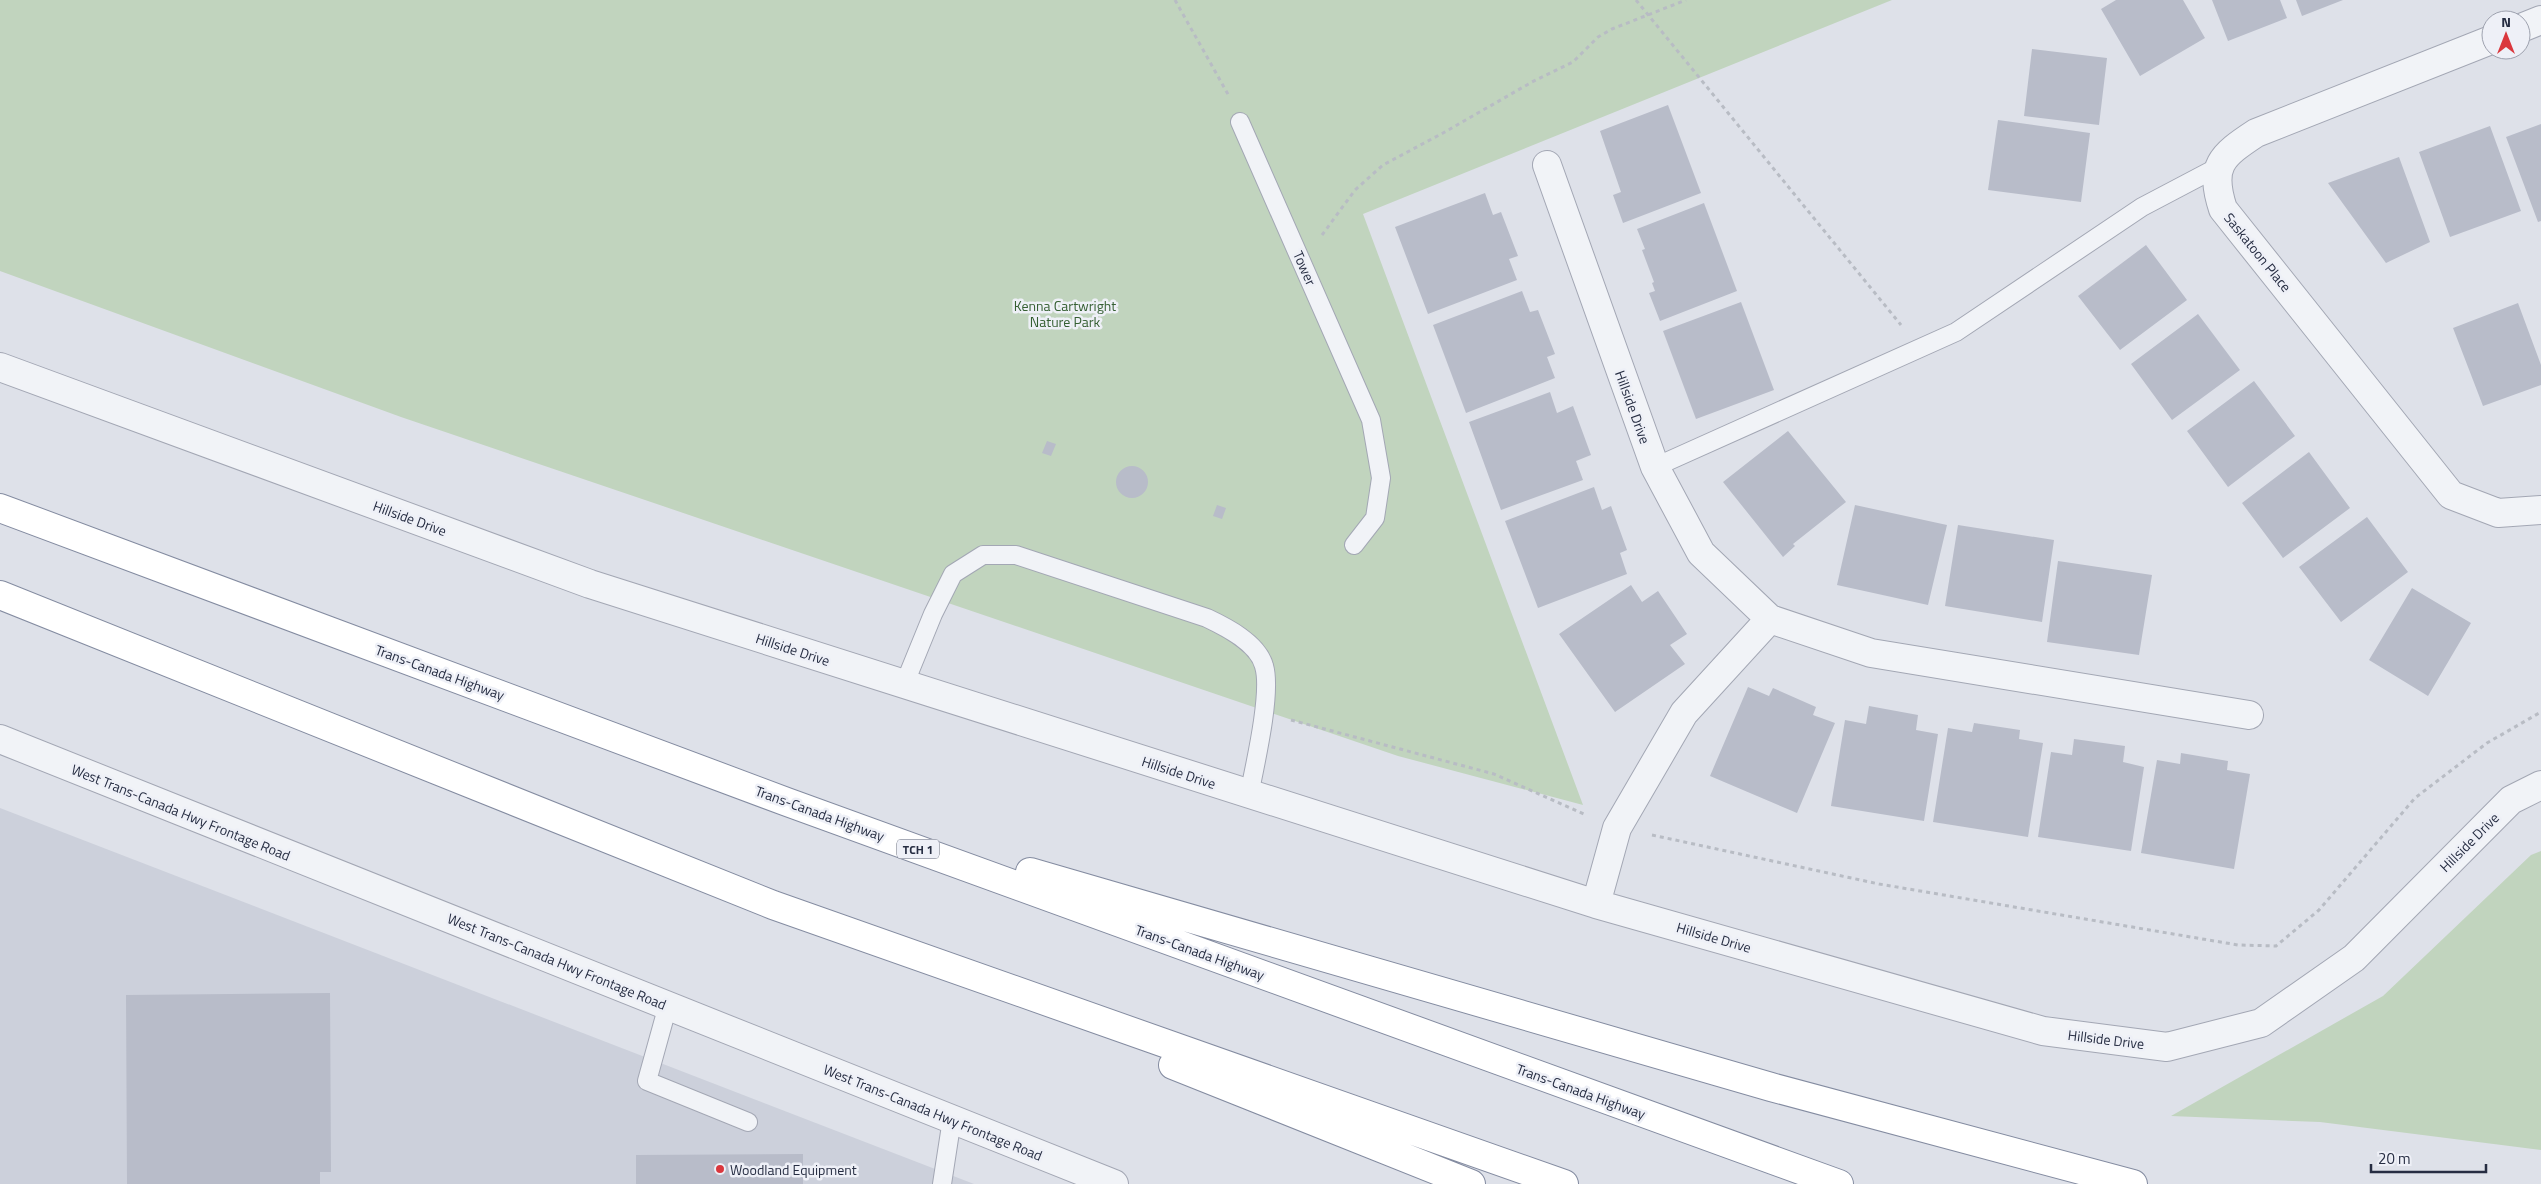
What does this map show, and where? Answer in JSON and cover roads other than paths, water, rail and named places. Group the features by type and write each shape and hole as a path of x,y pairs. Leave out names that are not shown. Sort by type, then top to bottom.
{"highway":[{"name":"Trans-Canada Highway","path":"0,508 787,802 1839,1184"},
{"path":"0,595 1471,1184"},
{"path":"787,802 1771,1088 2133,1184"},
{"path":"773,905 1564,1184"}],"street":[{"path":"2218,167 2234,148 2256,133 2481,44"},
{"name":"Hillside Drive","path":"1547,165 1655,467 1701,554 1770,619 1871,653 2249,714"},
{"name":"Saskatoon Place","path":"2218,167 2216,189 2223,209 2452,495 2498,513 2541,510"},
{"name":"Hillside Drive","path":"0,367 590,584 1596,904 2043,1031 2167,1047 2260,1022 2354,958 2511,800 2541,785"},
{"path":"1596,904 1617,828 1684,713 1770,619"},
{"name":"West Trans-Canada Hwy Frontage Road","path":"0,739 1114,1184"}],"lane":[{"name":"Tower","path":"1240,122 1370,417 1381,478 1376,518 1354,545"},
{"path":"1655,467 1956,332 2142,207 2218,167"},
{"path":"904,685 932,614 953,574 983,555 1016,555 1207,618 1228,628 1248,642 1264,664 1266,680 1264,713 1249,795"},
{"path":"668,1005 646,1081 748,1122"},
{"path":"942,1184 952,1119"}],"place":[{"name":"Woodland Equipment","path":"720,1169"}],"park label":[{"name":"Kenna Cartwright Nature Park","path":"1065,314"}]}
